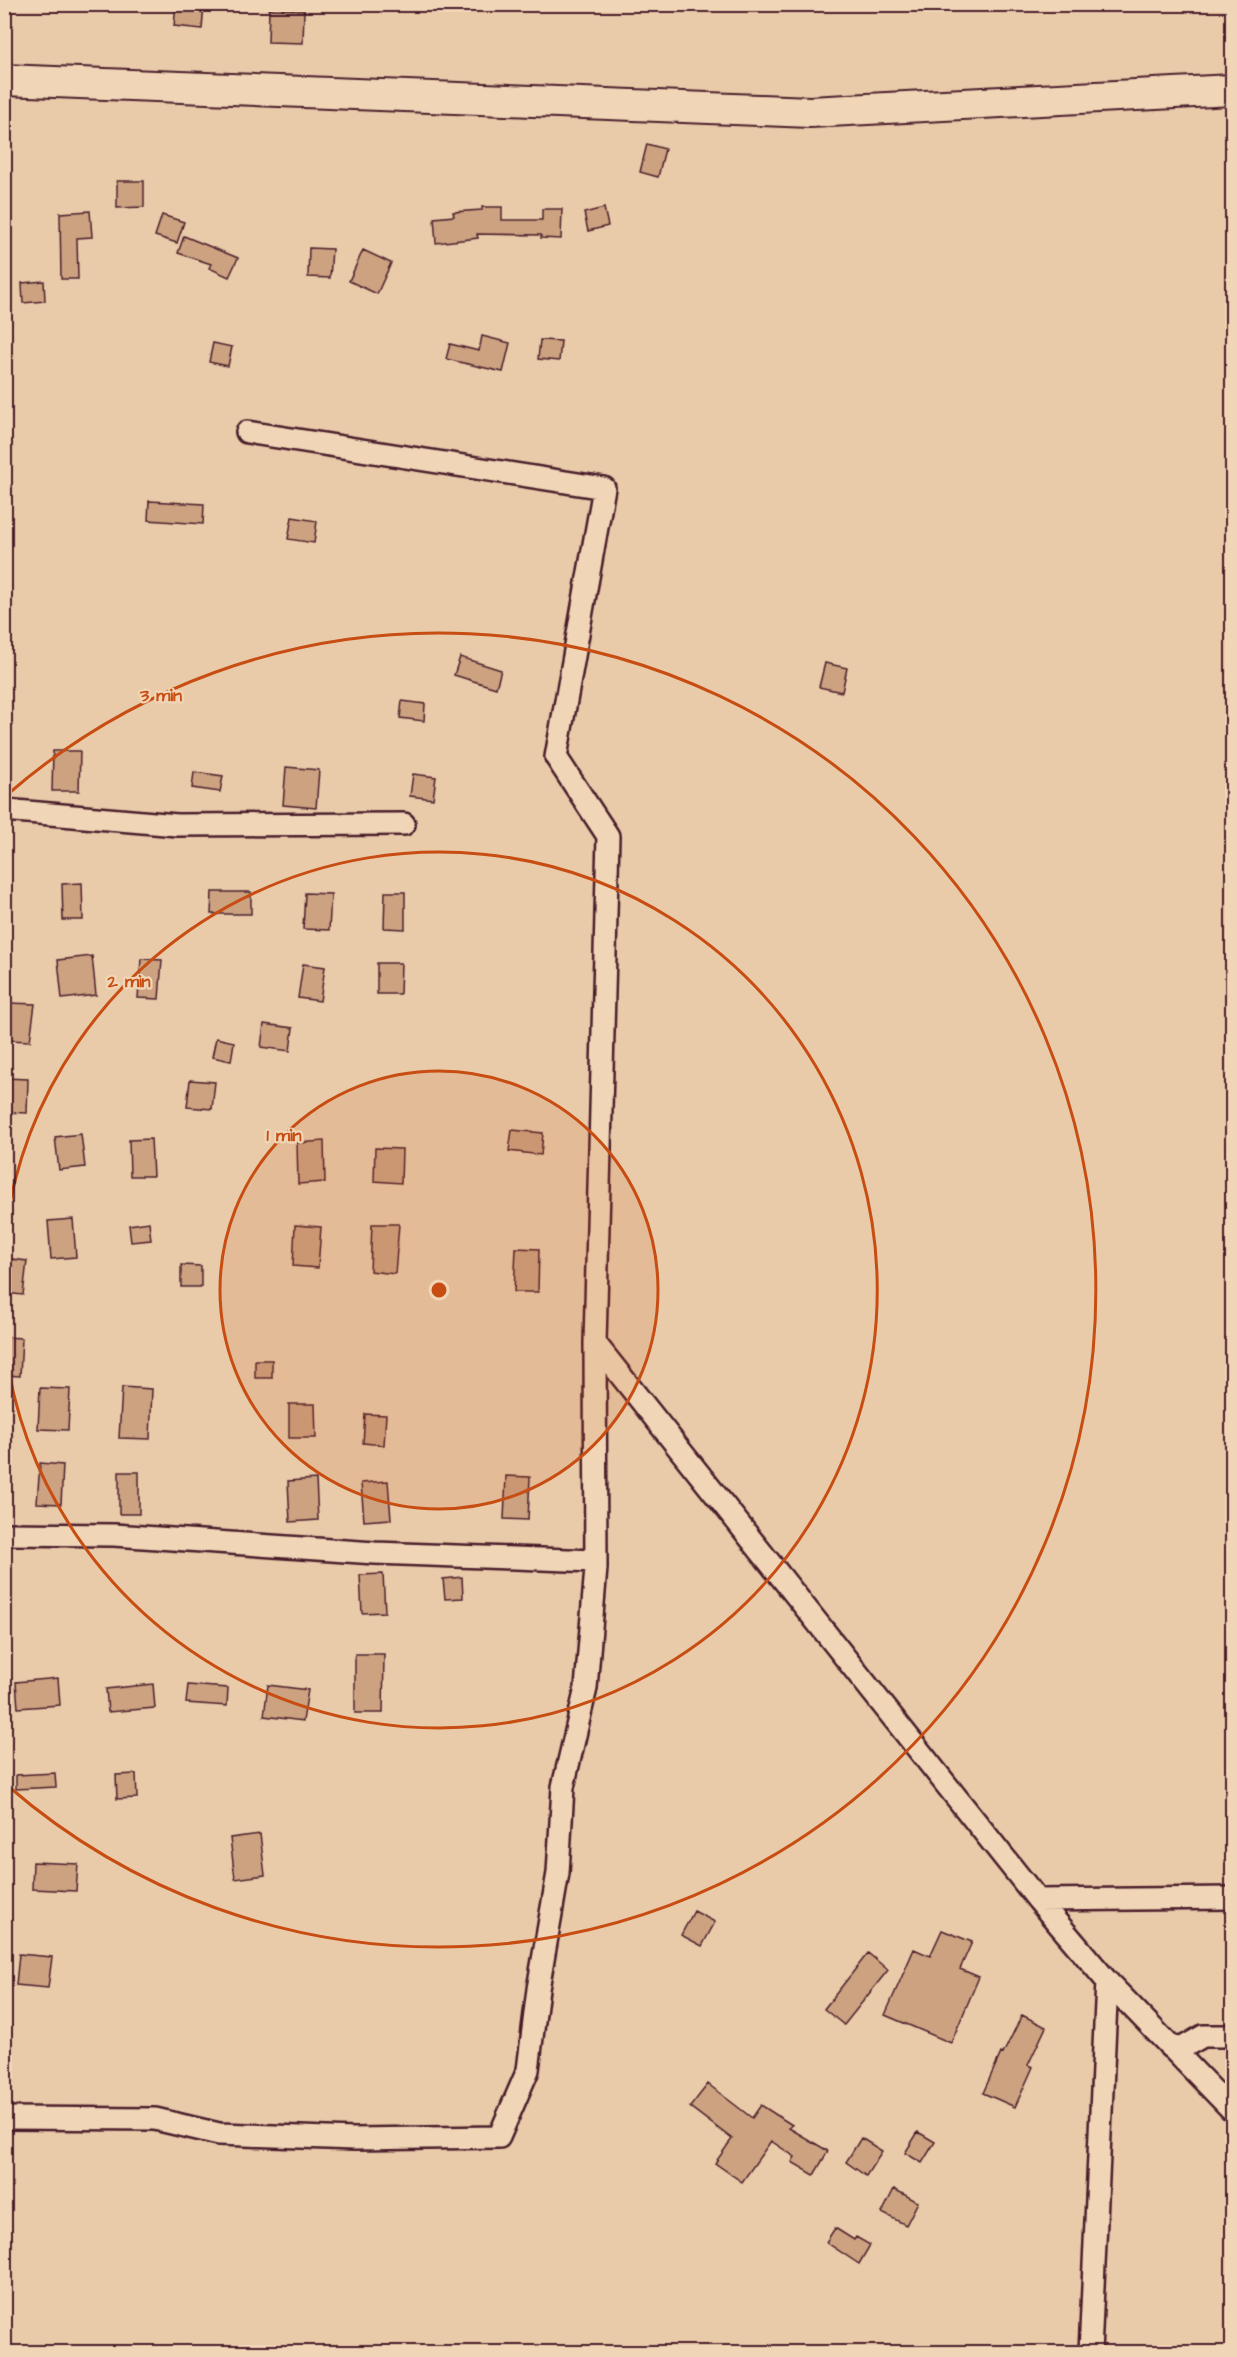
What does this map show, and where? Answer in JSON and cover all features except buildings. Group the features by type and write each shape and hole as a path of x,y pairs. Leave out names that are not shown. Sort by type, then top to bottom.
{"street":[{"path":"4,80 810,112 1233,90"},
{"path":"4,2118 155,2119 219,2134 354,2139 499,2137 528,2070 538,1989 558,1873 563,1787 586,1688 595,1561 595,1343 608,836 556,757 604,488 247,432"},
{"path":"4,810 177,825 404,824"},
{"path":"595,1343 1038,1900 1107,1981 1233,2110"},
{"path":"4,1534 114,1535 375,1553 595,1561"},
{"path":"1038,1900 1233,1898"},
{"path":"1090,2352 1107,1981"},
{"path":"1170,2047 1182,2048 1203,2036 1233,2036"}]}
